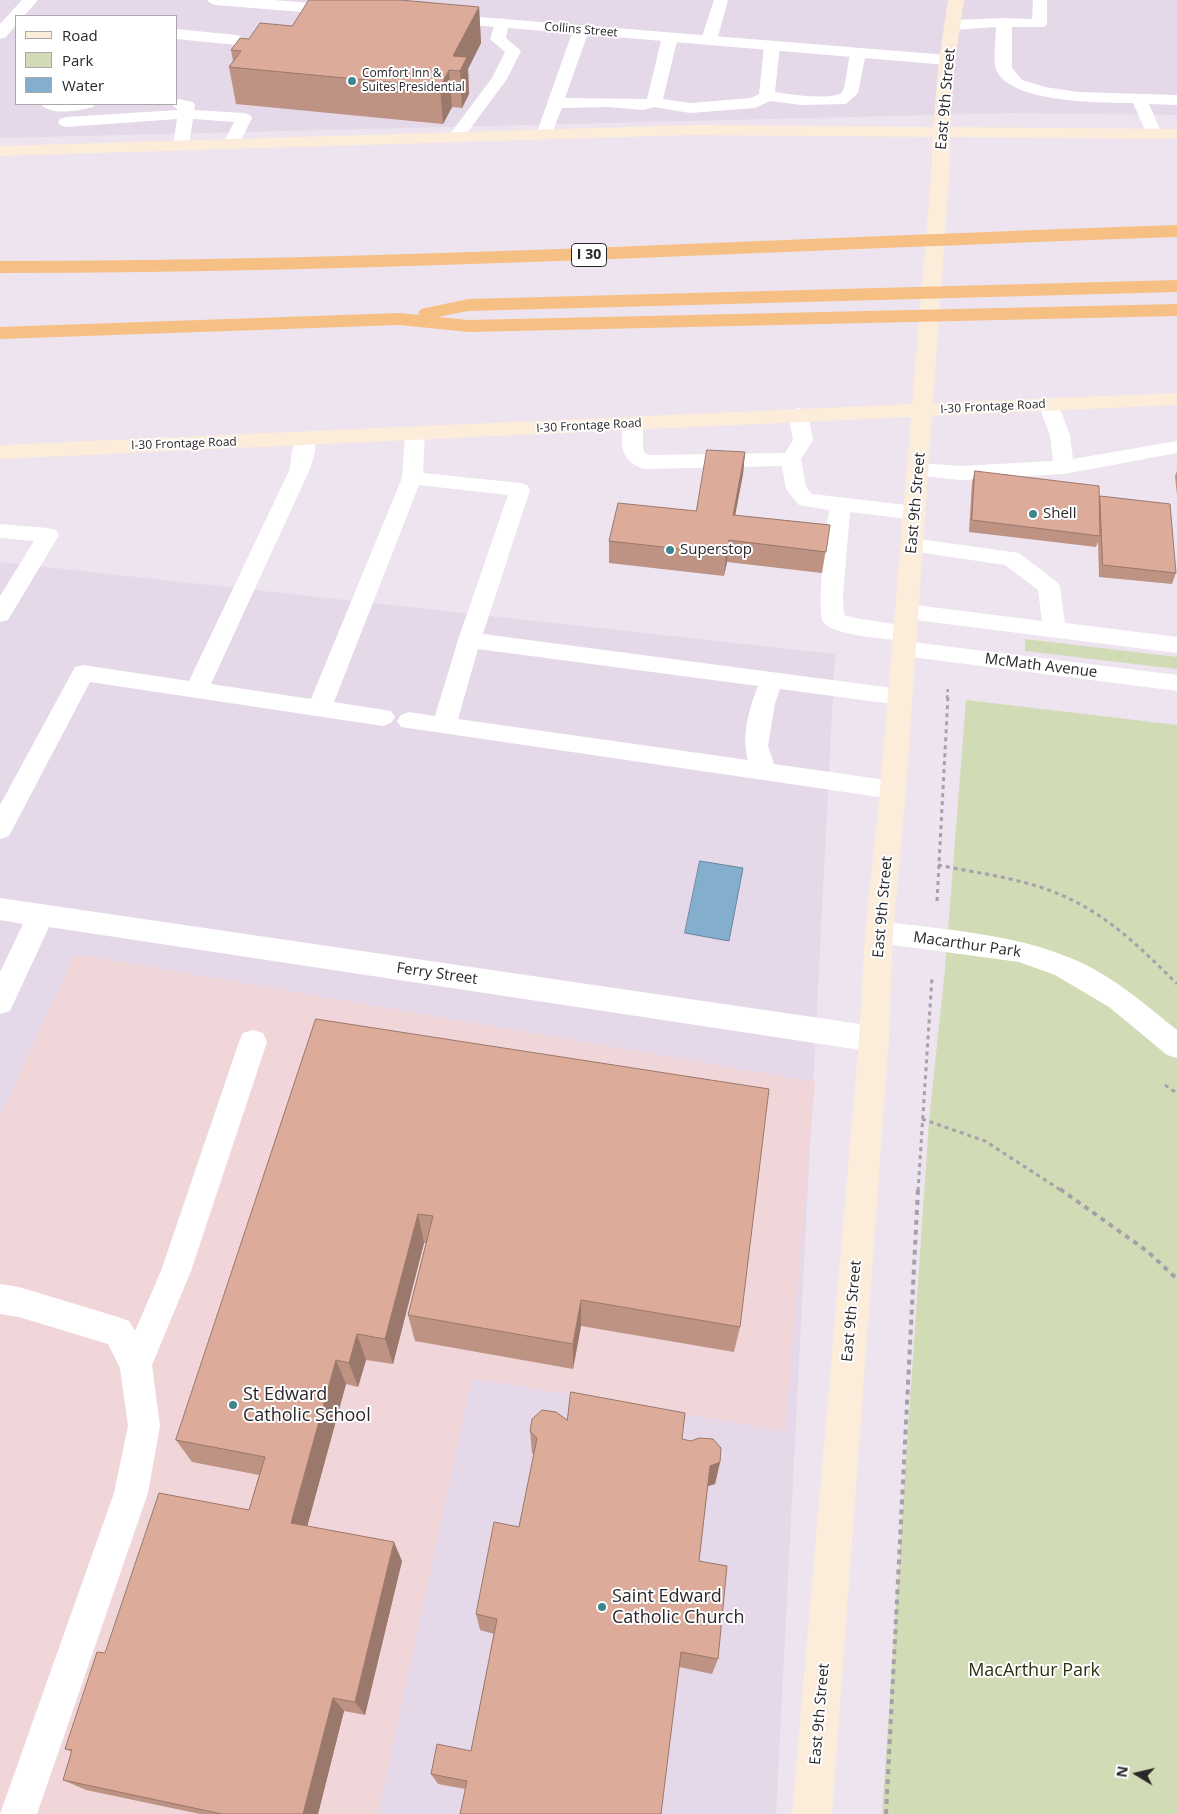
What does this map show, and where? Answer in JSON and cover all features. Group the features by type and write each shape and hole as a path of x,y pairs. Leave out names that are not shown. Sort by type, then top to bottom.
{"highway":[{"name":"I 30","path":"0,267 276,264 556,256 1177,231"},
{"path":"399,319 468,305 1177,286"},
{"path":"0,333 399,319 469,326 1177,310"}],"main road":[{"name":"East 9th Street","path":"812,1814 874,1039 879,932 893,790 926,379 941,165 941,131 947,60 954,25 956,0"},
{"path":"0,151 692,130 1177,134"},
{"name":"I-30 Frontage Road","path":"0,452 633,424 798,414 923,411 1177,399"}],"street":[{"path":"17,15 30,0"},
{"path":"215,0 310,15 354,11"},
{"name":"Collins Street","path":"423,17 486,15 501,23 947,60"},
{"path":"0,34 15,17"},
{"name":"Ferry Street","path":"0,909 874,1039"},
{"path":"0,1002 40,916"}],"lane":[{"path":"709,40 721,0"},
{"path":"954,25 1004,22 1039,24 1040,0"},
{"path":"1004,22 1004,69 1016,83 1078,97 1177,100"},
{"path":"455,138 499,79 513,51 498,39 501,23"},
{"path":"544,135 582,30"},
{"path":"178,34 237,40"},
{"path":"654,102 664,54 670,37"},
{"path":"761,100 772,46"},
{"path":"556,103 608,102 642,105 654,102 690,108 761,100 840,101 850,93 858,52"},
{"path":"1139,99 1154,134"},
{"path":"178,104 188,105 181,145"},
{"path":"50,105 70,105"},
{"path":"231,144 244,118 256,106"},
{"path":"66,122 186,114 244,118"},
{"path":"1048,404 1060,436 1064,467"},
{"path":"798,414 803,440 791,459 796,489 806,500 915,513"},
{"path":"633,424 632,444 634,455 645,462 791,459"},
{"path":"318,709 412,478 415,434"},
{"path":"196,690 299,471 303,460 305,439"},
{"path":"918,470 962,473 1064,467 1177,447"},
{"path":"412,478 520,490 470,640 444,726"},
{"path":"840,504 832,595 832,619 851,626 906,632 1054,630 1177,645"},
{"path":"0,531 48,535 0,614"},
{"path":"912,545 1011,558 1049,587 1054,630"},
{"name":"McMath Avenue","path":"906,632 1177,683"},
{"path":"470,640 900,696"},
{"path":"0,829 83,673 318,709 383,717"},
{"path":"764,771 756,746 764,703 772,679"},
{"path":"409,721 893,790"},
{"name":"Macarthur Park","path":"879,932 1019,950 1065,967 1119,999 1177,1046"},
{"path":"136,1365 176,1271 253,1042"},
{"path":"0,1299 19,1302 118,1332 136,1365 144,1426 132,1493 18,1814"}],"path":[{"path":"937,901 948,687"},
{"path":"938,866 1051,890 1080,903 1125,935 1177,984"},
{"path":"886,1814 922,1119 932,971"},
{"path":"1162,1082 1177,1093"},
{"path":"922,1119 985,1141 1085,1207 1147,1252 1177,1279"}],"shaded area":[{"path":"0,0 1177,0 1177,115 1012,113 0,138"},
{"path":"0,562 835,654 776,1814 0,1814"},
{"name":"St Edward Catholic School","path":"75,954 815,1082 785,1431 472,1378 378,1814 0,1814 0,1116"}],"green space":[{"path":"1025,639 1177,657 1177,669 1025,651"},
{"name":"MacArthur Park","path":"966,700 1177,725 1177,1814 882,1814 929,1121 945,969"}],"water":[{"path":"700,861 743,868 729,941 685,933"}],"building":[{"path":"309,0 400,0 479,7 453,56 467,57 460,71 449,70 440,87 229,67 241,51 231,50 240,38 249,39 260,23 292,26"},
{"path":"707,450 745,452 733,515 830,525 826,552 729,540 726,554 609,541 618,503 696,511"},
{"name":"Shell","path":"975,471 1099,486 1100,536 972,520"},
{"name":"Shell","path":"1100,496 1170,504 1176,573 1103,565"},
{"path":"316,1019 769,1089 740,1327 581,1300 573,1344 408,1315 433,1216 418,1214 385,1339 357,1334 349,1363 336,1360 291,1523 394,1542 355,1702 333,1698 303,1814 222,1814 63,1780 72,1750 65,1749 97,1652 105,1653 159,1493 249,1510 265,1457 176,1440"},
{"name":"Saint Edward Catholic Church","path":"571,1392 685,1413 682,1439 691,1441 699,1438 713,1439 721,1448 720,1462 710,1466 699,1561 727,1566 718,1659 681,1652 661,1814 460,1814 467,1781 431,1774 437,1744 471,1751 497,1619 476,1614 494,1522 519,1527 537,1438 530,1431 532,1419 542,1410 556,1412 567,1420"}],"place":[{"name":"Comfort Inn & Suites Presidential","path":"352,81"},
{"name":"Shell","path":"1033,514"},
{"name":"Superstop","path":"670,550"},
{"name":"St Edward Catholic School","path":"233,1405"},
{"name":"Saint Edward Catholic Church","path":"602,1607"}]}
